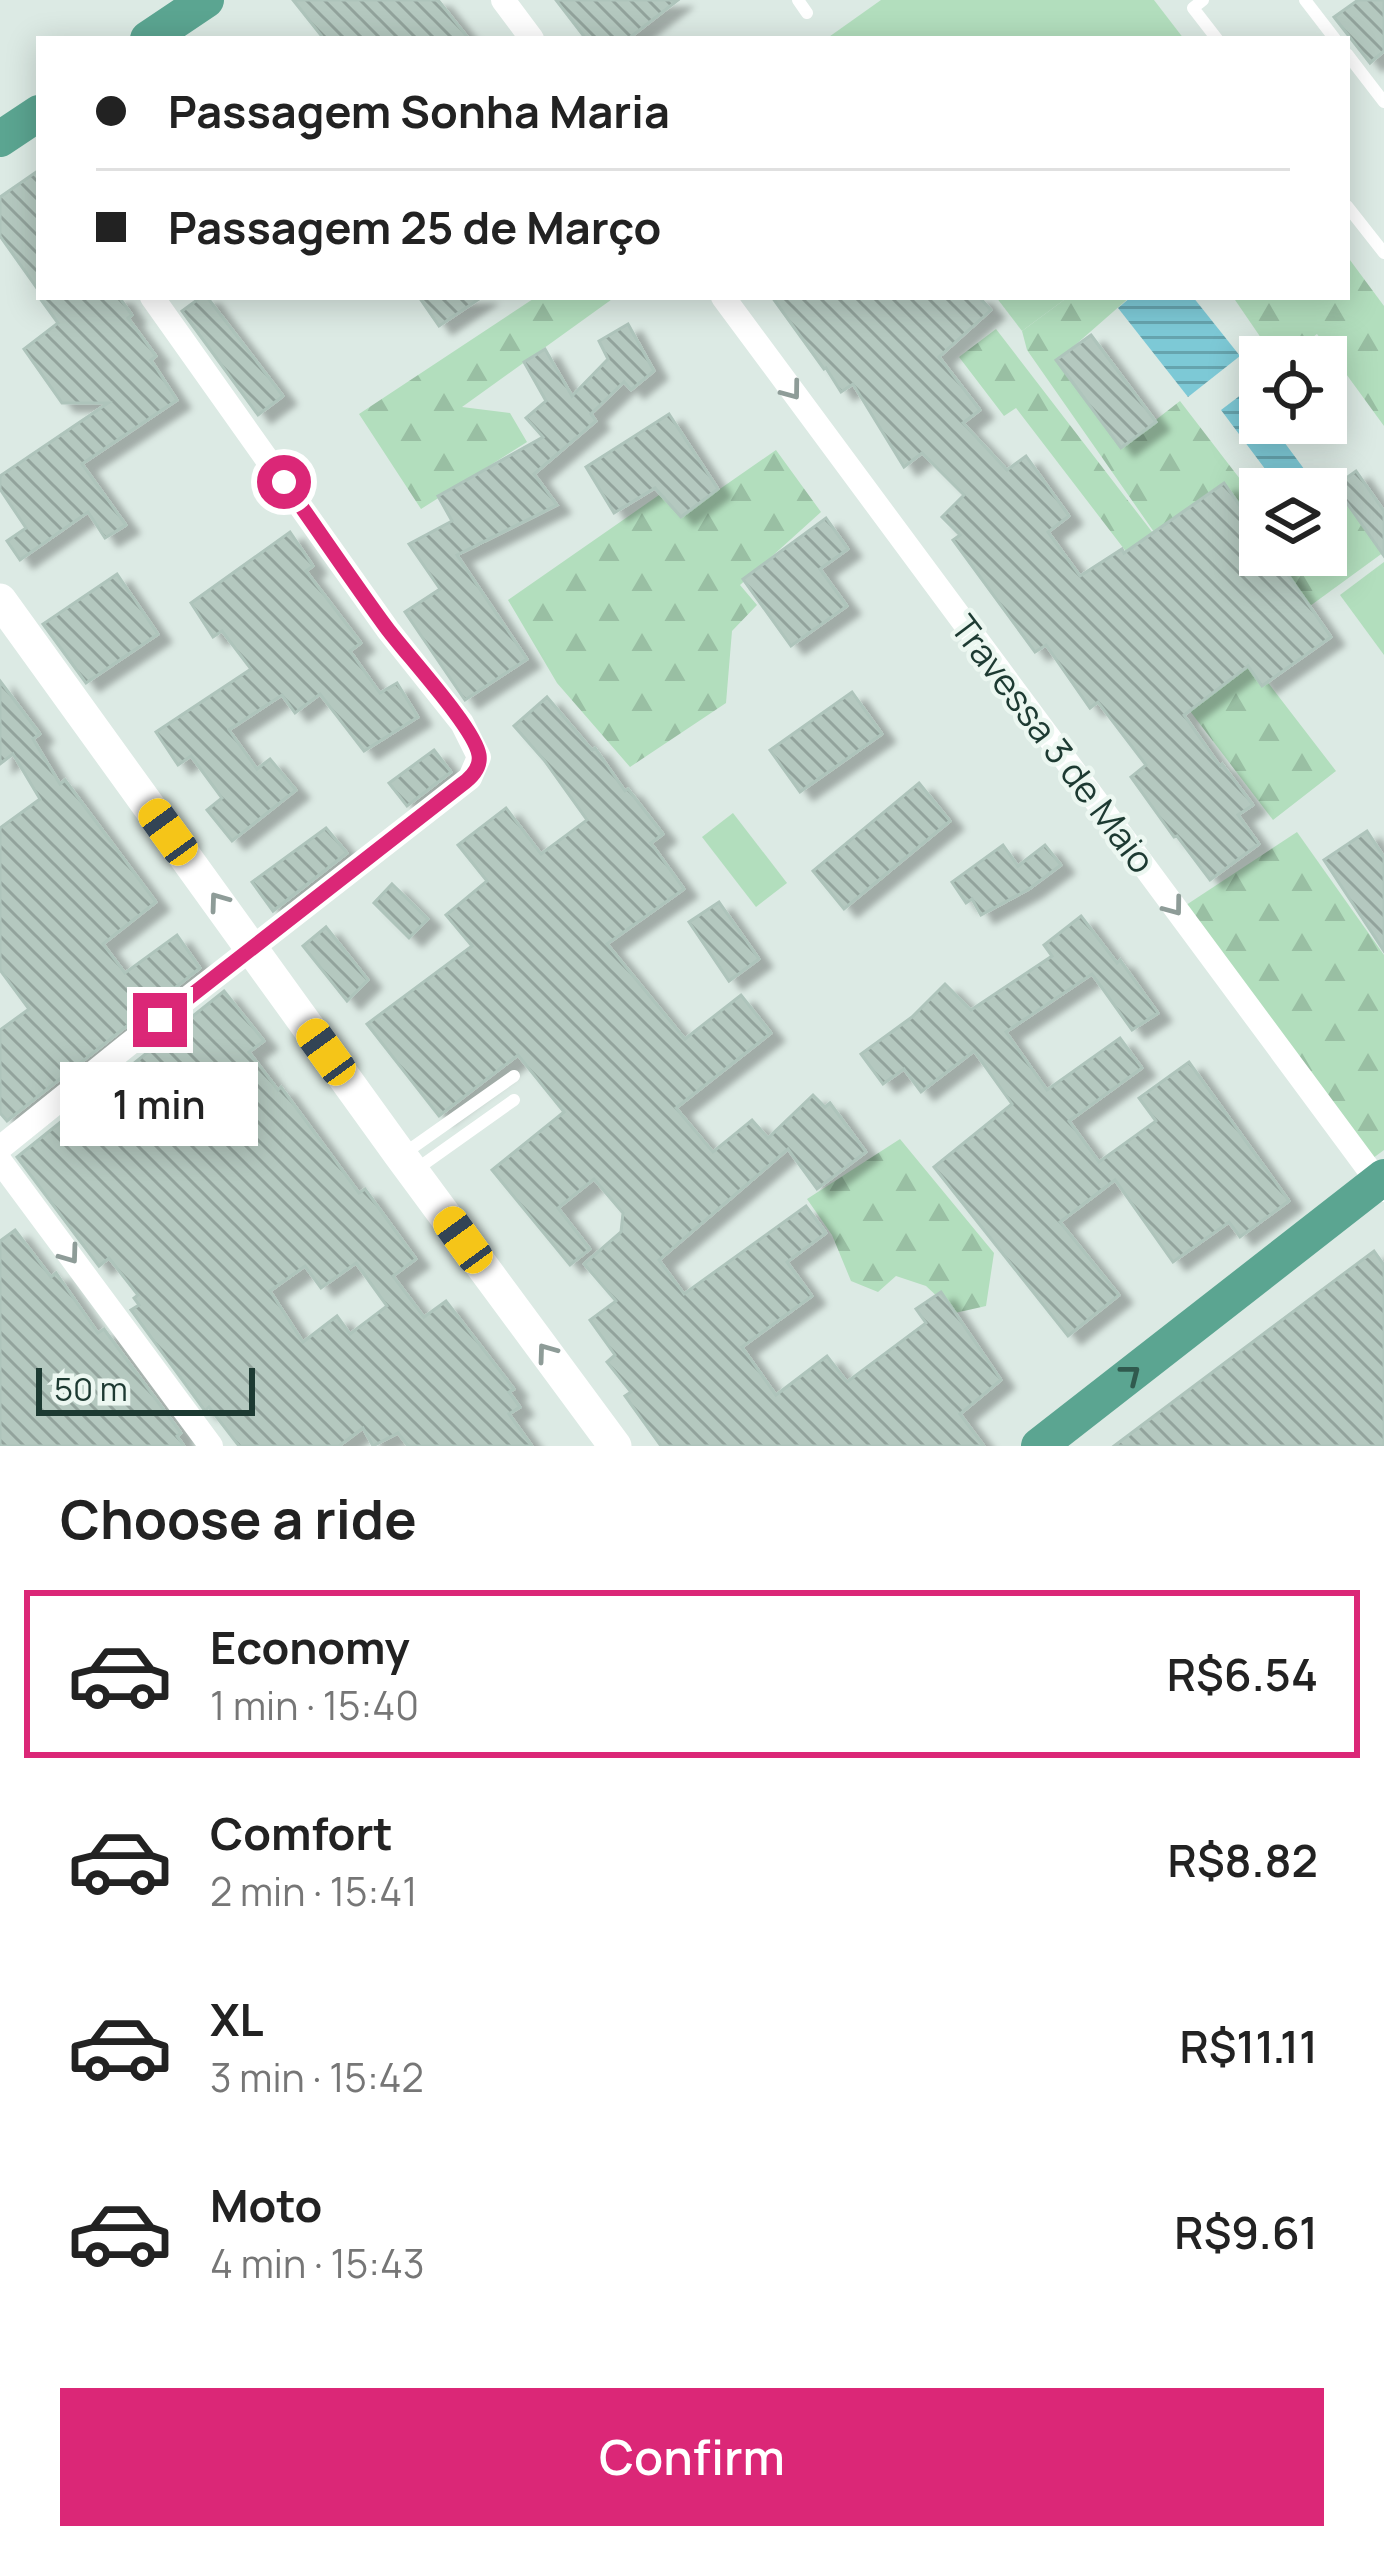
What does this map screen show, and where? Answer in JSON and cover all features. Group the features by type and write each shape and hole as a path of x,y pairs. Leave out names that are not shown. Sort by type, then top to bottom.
{"main road":[{"path":"152,36 206,0"},
{"path":"0,600 615,1446"},
{"path":"1039,1446 1382,1183"}],"street":[{"path":"503,0 530,36"},
{"path":"0,1148 461,785 475,771 479,757 462,724 388,630 154,300"},
{"name":"Travessa 3 de Maio","path":"725,300 1382,1183"},
{"path":"0,1161 211,1446"}],"lane":[{"path":"798,0 807,13"},
{"path":"1203,0 1193,8 1215,36"},
{"path":"1305,0 1333,36"},
{"path":"1350,58 1384,102"},
{"path":"1350,210 1384,253"},
{"path":"407,1164 514,1076"},
{"path":"407,1164 514,1100"}],"green space":[{"path":"881,0 1154,0 1182,36 830,36"},
{"path":"1350,260 1384,306 1384,426 1347,375 1347,336 1260,336 1235,300 1350,300"},
{"path":"531,300 611,300 462,407 510,413 527,442 421,509 359,414"},
{"path":"998,300 1064,300 1022,331"},
{"path":"1064,300 1127,300 1057,361 1121,447 1180,401 1239,478 1239,506 1223,484 1154,532 1027,350 1022,331"},
{"path":"996,329 1336,771 1273,820 1190,711 1226,682 1016,408 1004,416 959,357"},
{"path":"776,450 821,512 740,585 757,605 732,631 726,703 630,767 557,683 508,600 659,495 681,516"},
{"path":"1347,502 1384,552 1310,606 1289,576 1347,576"},
{"path":"1384,562 1384,655 1340,595"},
{"path":"733,813 787,883 756,907 702,837"},
{"path":"1297,832 1384,955 1384,1150 1365,1164 1177,911"},
{"path":"900,1139 994,1253 986,1306 955,1313 926,1286 896,1276 878,1292 851,1281 832,1235 807,1199"}],"water":[{"path":"1127,300 1195,300 1239,355 1188,397 1118,308"},
{"path":"1239,396 1239,434 1221,410"},
{"path":"1246,444 1286,444 1303,468 1264,468"}],"building":[{"path":"293,0 438,0 467,36 322,36"},
{"path":"556,0 678,0 632,36 584,36"},
{"path":"1358,0 1384,0 1384,51 1370,63 1334,17"},
{"path":"36,172 36,287 0,236 0,197"},
{"path":"41,300 121,300 177,400 82,464 126,525 105,538 88,512 20,560 7,541 26,528 0,489 0,476 108,403 62,403 24,349 58,323"},
{"path":"197,300 209,300 283,396 258,415 182,311"},
{"path":"421,300 478,300 439,326"},
{"path":"774,300 982,300 991,310 939,357 980,410 963,423 1007,470 1026,456 1069,516 1048,532 1080,576 1122,549 1124,553 1224,483 1239,505 1239,576 1289,576 1331,637 1262,686 1248,666 1184,715 1253,805 1238,815 1259,844 1210,880 1131,777 1146,765 1098,702 1090,708 1046,645 1035,652 953,540 960,535 942,517 964,495 922,453 904,467 853,384 841,392"},
{"path":"628,324 654,371 631,390 624,382 591,414 596,421 534,474 557,505 457,555 527,659 465,700 405,612 440,589 409,544 452,521 438,496 543,437 526,418 546,401 524,362 545,349 572,396 608,359 599,341"},
{"path":"1091,335 1156,422 1121,448 1056,360"},
{"path":"669,414 718,489 681,517 655,488 614,513 586,467"},
{"path":"1356,471 1384,511 1384,556 1347,503 1347,477"},
{"path":"826,518 848,549 820,569 847,606 791,646 743,579"},
{"path":"290,532 313,566 306,571 361,643 350,651 380,693 397,683 418,717 364,751 320,694 295,713 282,695 229,730 257,769 270,759 296,790 232,841 207,810 222,798 191,756 178,765 156,732 251,669 222,631 213,637 191,603"},
{"path":"117,574 158,634 86,683 43,624"},
{"path":"0,681 40,734 33,739 60,784 65,780 156,902 103,944 125,973 177,935 200,968 7,1121 0,1113 0,1030 29,1009 0,970 0,828 40,799 13,754 0,764"},
{"path":"852,692 882,734 800,792 770,750"},
{"path":"547,697 595,748 663,834 651,843 684,889 607,944 685,1039 741,995 771,1033 676,1108 713,1152 752,1120 768,1138 813,1095 825,1107 830,1103 866,1152 817,1189 788,1149 659,1260 684,1294 806,1206 826,1233 787,1262 812,1296 742,1347 776,1395 827,1356 847,1382 926,1323 916,1309 941,1292 1001,1380 960,1414 984,1446 661,1446 625,1396 631,1392 607,1362 615,1355 590,1320 616,1301 584,1264 621,1232 623,1213 594,1179 558,1208 590,1249 570,1265 492,1170 564,1112 518,1055 439,1116 367,1024 472,946 446,915 487,881 458,845 506,808 541,854 587,820 514,726"},
{"path":"434,750 451,772 407,806 389,783"},
{"path":"919,783 950,821 844,909 813,871"},
{"path":"326,828 347,853 273,911 252,882"},
{"path":"1367,831 1384,857 1384,951 1324,860"},
{"path":"1003,845 1018,866 1045,845 1061,865 981,915 972,899 966,903 952,882"},
{"path":"392,884 428,919 409,938 374,903"},
{"path":"719,902 759,959 729,981 689,922"},
{"path":"1081,916 1158,1013 1132,1030 1092,974 1006,1032 1047,1090 1120,1038 1142,1068 1069,1121 1099,1162 1156,1121 1139,1098 1189,1062 1289,1201 1240,1237 1229,1222 1173,1262 1115,1180 1060,1222 1119,1295 1068,1336 934,1167 1012,1104 974,1051 921,1092 904,1069 883,1084 861,1054 912,1017 945,984 971,1010 1052,956 1044,945"},
{"path":"326,927 368,980 347,1001 303,946"},
{"path":"224,991 264,1041 249,1052 278,1090 281,1087 359,1193 365,1189 416,1259 393,1276 424,1317 446,1301 514,1389 509,1392 520,1407 509,1414 532,1446 408,1446 398,1433 373,1446 363,1428 339,1446 239,1446 209,1407 205,1411 131,1310 139,1305 134,1298 138,1295 109,1258 99,1266 17,1157","holes":["356,1263 387,1306 350,1334 337,1316 303,1342 270,1291 305,1266 321,1288"]},
{"path":"15,1230 51,1277 56,1273 98,1333 104,1329 181,1433 177,1436 184,1446 0,1446 0,1241"},
{"path":"1374,1251 1384,1265 1384,1446 1114,1446"}],"route":[{"path":"160,1020 470,778 478,763 477,748 462,724 388,630 284,482"}]}
